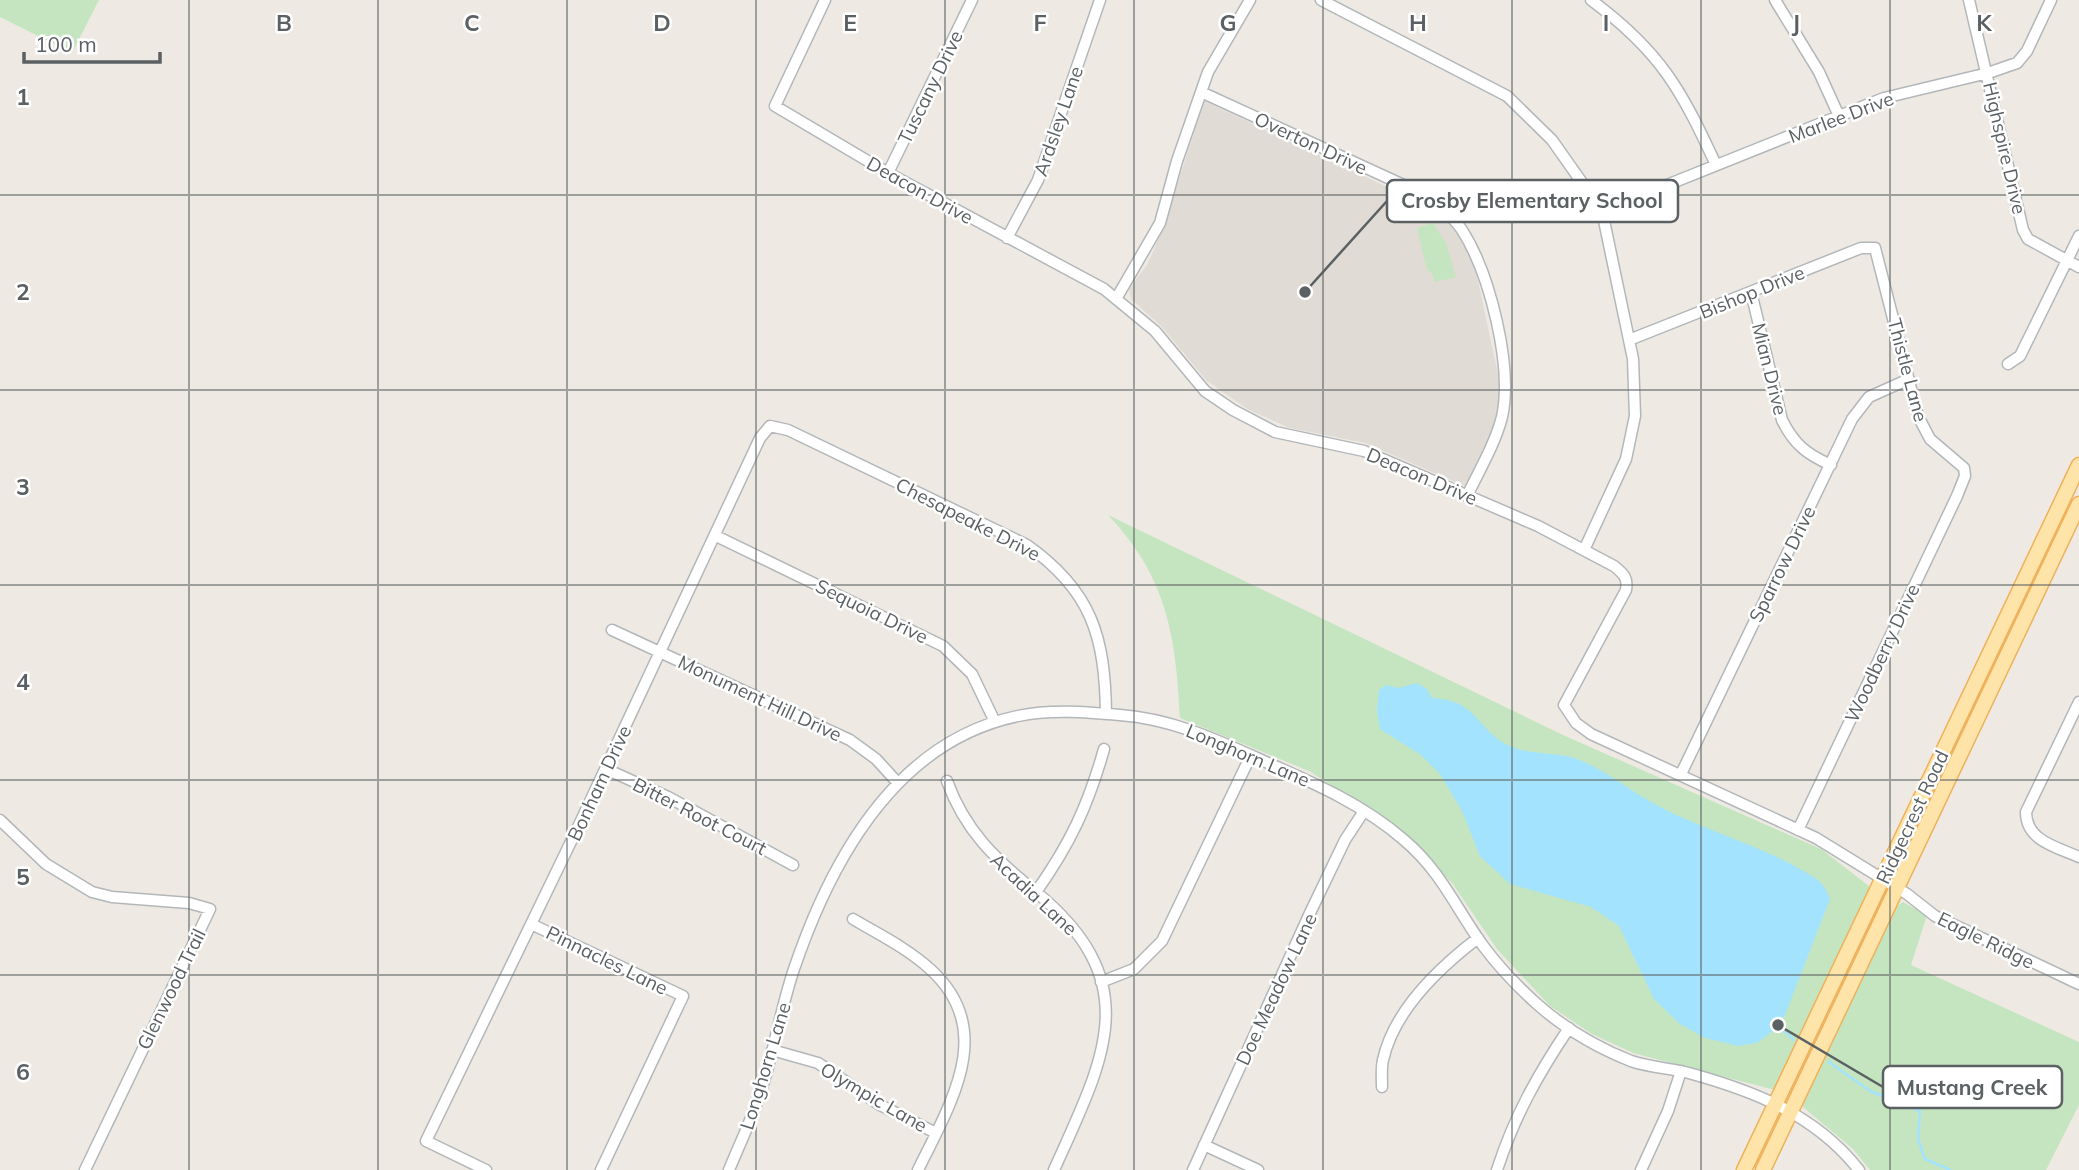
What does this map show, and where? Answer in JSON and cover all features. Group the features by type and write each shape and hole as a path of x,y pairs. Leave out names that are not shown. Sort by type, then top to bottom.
{"main road":[{"name":"Ridgecrest Road","path":"1744,1170 2079,465"},
{"name":"Ridgecrest Road","path":"1763,1170 2079,504"}],"street":[{"name":"Deacon Drive","path":"825,0 775,106 888,173 1104,289 1155,331 1205,391 1233,411 1275,432 1364,451 1467,496 1614,566 1627,581 1626,590 1564,705 1568,714 1591,734 1798,830 1897,888"},
{"name":"Tuscany Drive","path":"888,173 972,0"},
{"name":"Ardsley Lane","path":"1007,238 1038,180 1100,0"},
{"path":"1116,299 1160,223 1177,161 1208,72 1250,0"},
{"path":"1321,0 1507,96 1552,140 1602,211 1629,340 1635,416 1626,460 1584,550"},
{"path":"1591,0 1644,43 1673,78 1716,165"},
{"path":"1775,0 1819,72 1839,116"},
{"name":"Highspire Drive","path":"1969,0 2023,230 2028,239 2079,267"},
{"name":"Marlee Drive","path":"1602,211 1884,98 1988,73 2017,63 2051,0"},
{"name":"Overton Drive","path":"1201,92 1423,194 1445,210 1461,228 1475,255 1489,298 1504,374 1501,418 1467,496"},
{"path":"2007,364 2020,356 2079,236"},
{"name":"Bishop Drive","path":"1629,340 1861,248 1875,248"},
{"name":"Thistle Lane","path":"1875,248 1923,428 1930,439 1964,468 1965,477"},
{"name":"Mian Drive","path":"1751,292 1782,420 1792,439 1805,452 1831,464"},
{"name":"Sparrow Drive","path":"1681,774 1852,419 1867,399 1884,388 1909,379"},
{"name":"Bonham Drive","path":"486,1170 426,1140 606,769 760,438 770,426"},
{"name":"Chesapeake Drive","path":"770,426 788,430 976,520 1027,545 1049,561 1069,581 1094,626 1103,653 1107,714"},
{"name":"Woodberry Drive","path":"1798,830 1965,477"},
{"path":"2064,497 2079,504"},
{"name":"Sequoia Drive","path":"716,537 943,646 972,674 995,722"},
{"name":"Monument Hill Drive","path":"612,630 850,740 876,759 897,782"},
{"path":"2079,702 2026,812 2028,828 2038,838 2079,857"},
{"name":"Longhorn Lane","path":"729,1170 757,1103 794,970 823,898 863,824 897,782 941,747 995,722 1040,713 1137,716 1197,730 1324,788 1364,811 1406,841 1446,885 1478,938 1504,971 1539,1006 1569,1028 1634,1062 1681,1071 1777,1104 1826,1135 1859,1170"},
{"path":"1036,892 1061,857 1083,815 1104,749"},
{"path":"1101,982 1134,969 1162,941 1251,755"},
{"name":"Bitter Root Court","path":"606,769 668,797 793,864"},
{"name":"Acadia Lane","path":"947,782 961,816 990,854 1036,892 1080,936 1101,982 1105,1015 1103,1054 1054,1170"},
{"name":"Doe Meadow Lane","path":"1194,1170 1329,873 1364,811"},
{"name":"Glenwood Trail","path":"0,820 46,864 92,892 112,897 189,903 210,909 85,1170"},
{"name":"Eagle Ridge","path":"1897,888 1935,916 2079,984"},
{"path":"853,919 930,969 946,984 958,1007 966,1055 955,1091 918,1170"},
{"name":"Pinnacles Lane","path":"531,924 683,996 601,1170"},
{"path":"1382,1087 1383,1060 1397,1025 1433,977 1478,938"},
{"path":"1497,1170 1507,1135 1538,1076 1569,1028"},
{"name":"Olympic Lane","path":"772,1050 818,1063 880,1105 936,1133"},
{"path":"1641,1170 1668,1111 1681,1071"},
{"path":"1204,1146 1258,1170"}],"shaded area":[{"path":"1204,101 1436,210 1455,229 1471,257 1477,276 1501,388 1495,424 1467,487 1365,443 1290,428 1249,410 1207,381 1161,326 1131,299 1129,289 1147,265 1163,229"}],"green space":[{"path":"0,0 99,0 72,53 0,17"},
{"path":"1433,223 1446,243 1456,277 1435,282 1432,273 1427,270 1417,228"},
{"path":"1108,515 1563,735 1821,849 1869,886 1871,892 1775,1090 1633,1053 1592,1034 1550,1006 1497,949 1452,883 1391,823 1309,771 1180,718 1175,660 1165,609 1144,561"},
{"path":"1903,902 1927,915 1911,965 2079,1042 2079,1105 2046,1170 1870,1170 1853,1149 1803,1107 1803,1098 1893,909"}],"water":[{"path":"1417,683 1427,689 1432,698 1448,700 1470,711 1502,742 1523,750 1577,759 1609,775 1660,807 1778,857 1820,882 1830,899 1785,1015 1773,1031 1757,1043 1738,1046 1705,1038 1680,1024 1654,999 1619,926 1591,907 1510,884 1480,856 1462,811 1440,774 1421,755 1380,729 1377,711 1379,690 1386,685 1398,688"}],"waterway":[{"path":"1778,1025 1794,1040"},
{"path":"1829,1062 1870,1091 1920,1111 1918,1139 1925,1159 1950,1170"}],"place":[{"name":"Crosby Elementary School","path":"1305,292"},
{"name":"Mustang Creek","path":"1778,1025"}]}
